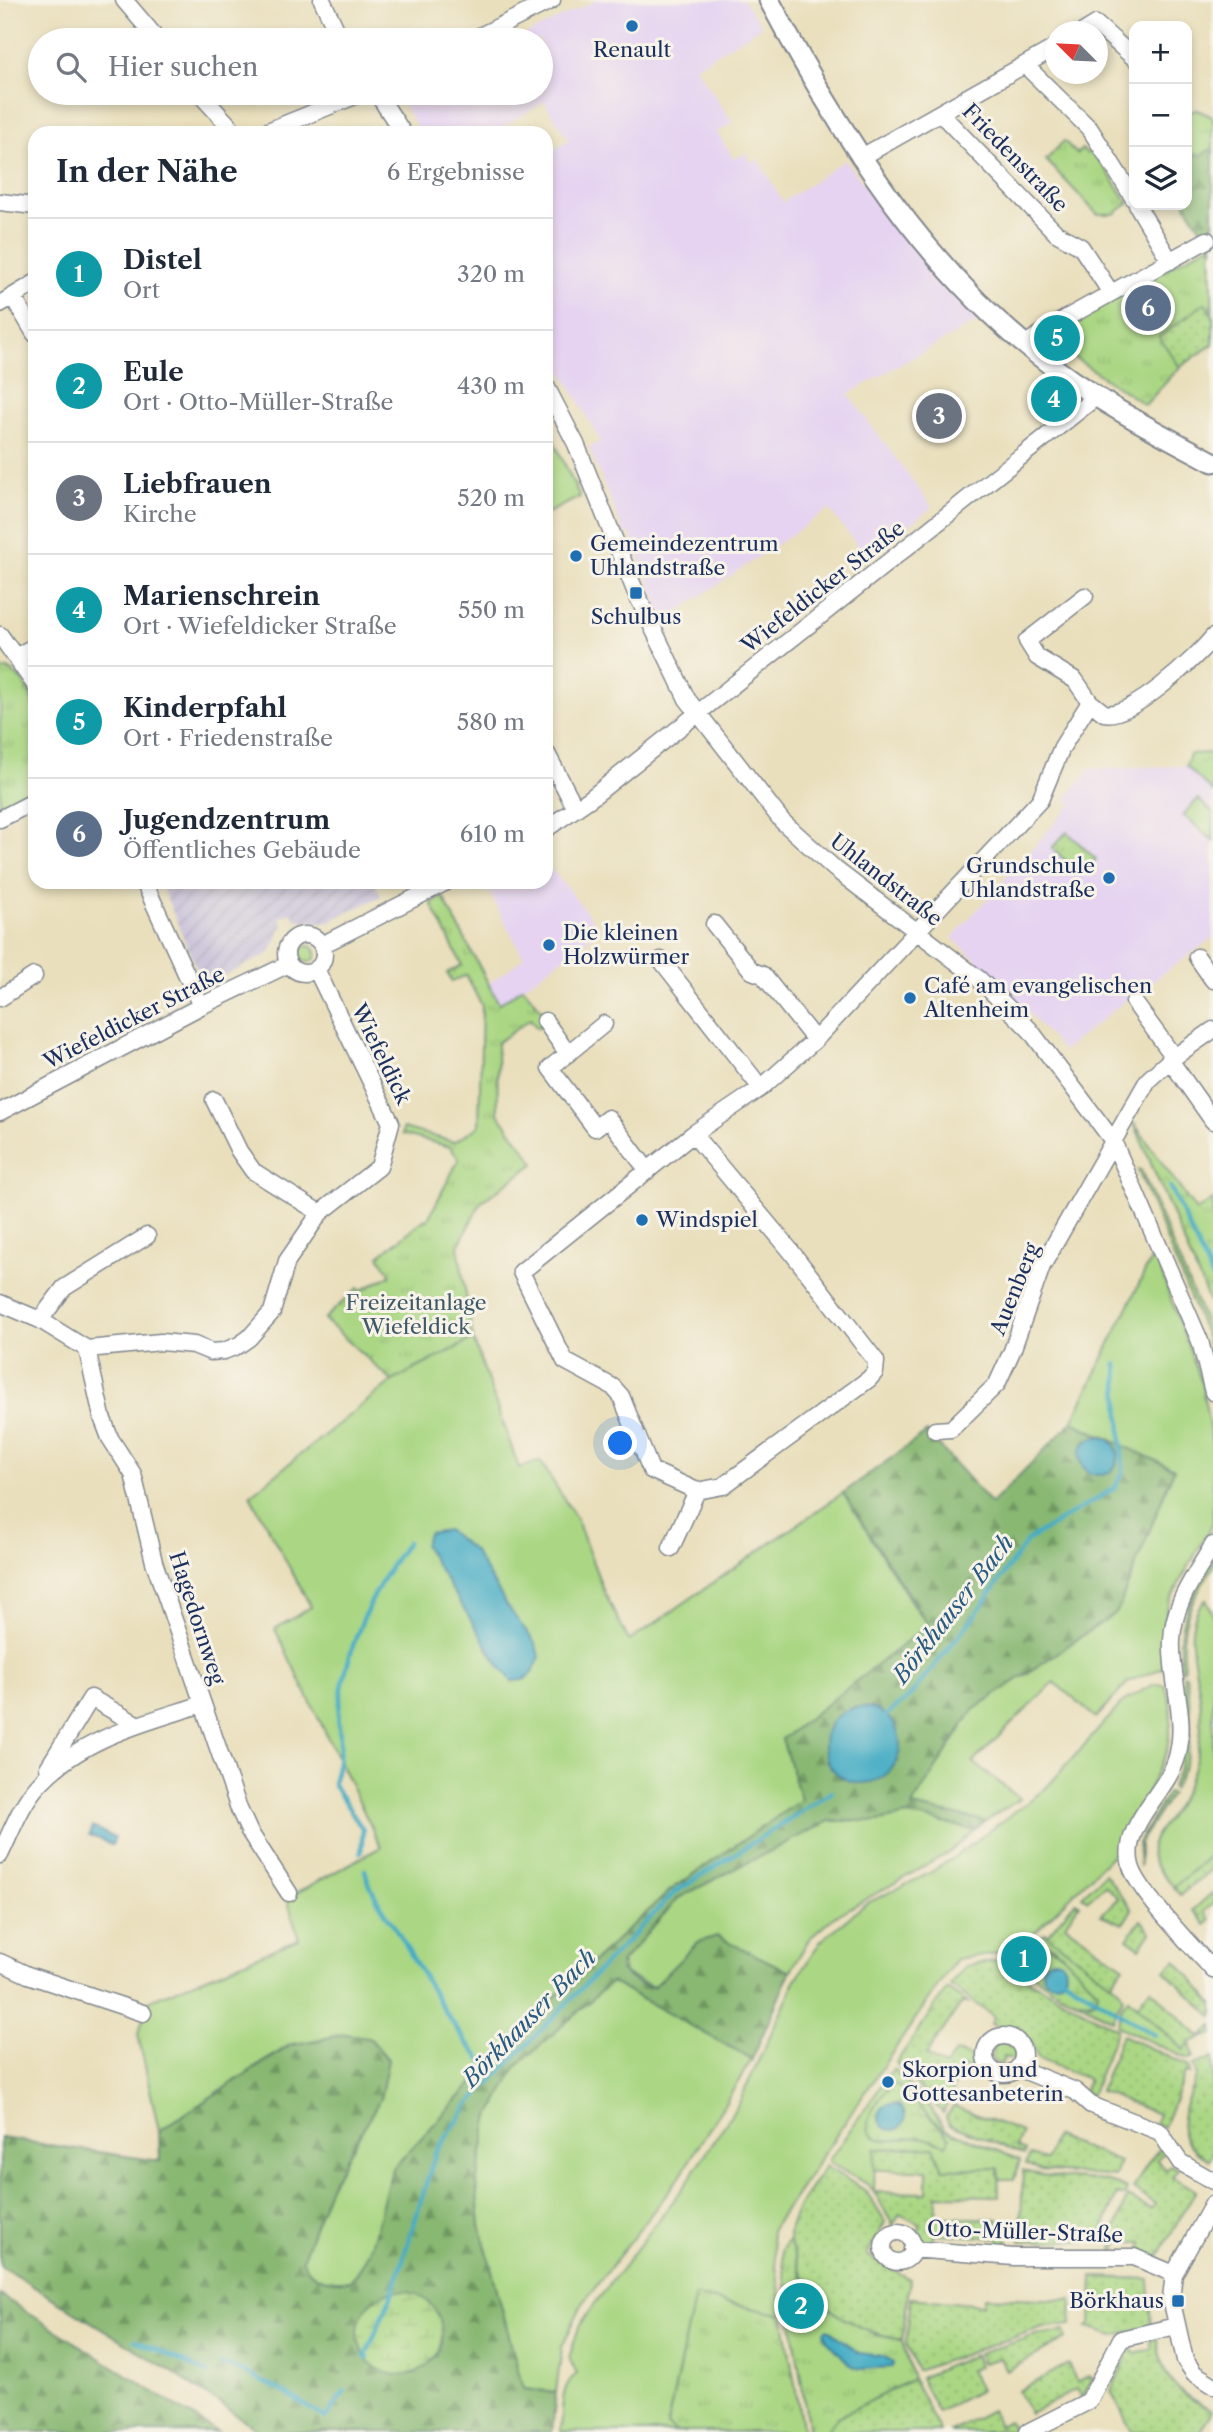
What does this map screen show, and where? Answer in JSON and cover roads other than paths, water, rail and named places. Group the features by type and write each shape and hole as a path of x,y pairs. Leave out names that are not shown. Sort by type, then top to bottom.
{"main road":[{"path":"769,0 860,158 892,205 934,255 1025,344 1096,397 1213,462"}],"street":[{"path":"124,0 148,28"},
{"path":"322,0 335,28"},
{"path":"496,28 552,0"},
{"path":"1108,35 1129,54"},
{"name":"Friedenstraße","path":"860,158 1045,53"},
{"path":"1024,65 1090,129 1129,191"},
{"path":"210,105 230,126"},
{"path":"280,126 332,105"},
{"path":"385,105 398,126"},
{"name":"Friedenstraße","path":"941,114 1056,233 1081,247 1111,293"},
{"path":"0,202 28,205"},
{"path":"1141,210 1170,261"},
{"path":"1025,344 1207,240"},
{"path":"28,287 7,300 28,326"},
{"name":"Wiefeldicker Straße","path":"553,824 576,809 1096,397"},
{"name":"Uhlandstraße","path":"553,400 576,444 623,564 672,672 698,712 782,821 835,869 979,979 1030,1030 1113,1141 1200,1341 1213,1392"},
{"path":"1085,596 1027,641 1037,657 1075,680 1090,702 1104,713 1119,712 1176,674 1213,637"},
{"path":"0,635 10,657 28,677"},
{"path":"10,657 28,649"},
{"path":"693,1134 790,1250 876,1360 874,1372 869,1379 723,1486 696,1491 651,1470 621,1396 613,1387 565,1361 522,1272 693,1134 761,1088 815,1040 1040,800 1062,747 1090,702"},
{"path":"553,765 576,809"},
{"path":"0,818 28,804"},
{"path":"147,889 201,1006"},
{"path":"323,946 433,889"},
{"path":"713,924 752,971 763,975 815,1040"},
{"path":"297,936 315,937 323,946 324,958 316,970 305,973 289,964 287,948 297,936"},
{"path":"1197,957 1213,980"},
{"path":"661,960 761,1088"},
{"name":"Wiefeldicker Straße","path":"0,1112 201,1006 289,964"},
{"name":"Wiefeldick","path":"87,1349 160,1342 194,1345 211,1352 224,1351 239,1345 249,1338 272,1312 287,1261 320,1213 379,1167 391,1123 316,970"},
{"path":"0,998 34,975"},
{"path":"1135,1002 1213,1121"},
{"path":"545,1021 568,1054"},
{"path":"604,1024 550,1068 595,1128 608,1118 648,1171"},
{"name":"Auenberg","path":"935,1430 951,1429 997,1384 1013,1351 1042,1266 1148,1080 1172,1058 1213,1030"},
{"path":"214,1100 239,1151 253,1171 320,1213"},
{"path":"40,1320 64,1288 147,1236"},
{"path":"0,1303 40,1320 87,1349"},
{"name":"Hagedornweg","path":"87,1349 103,1417 110,1438 132,1474 154,1562 239,1809 249,1831 289,1893"},
{"path":"671,1548 696,1491"},
{"path":"1213,1545 1181,1598 1174,1626 1172,1652 1181,1727 1177,1759 1136,1828 1129,1856 1135,1876 1213,1970"},
{"path":"0,1855 37,1785 91,1698 138,1725"},
{"path":"37,1785 79,1750 138,1725 203,1704"},
{"path":"0,1962 29,1975 143,2013"},
{"path":"1018,2068 1075,2091 1091,2105 1160,2132 1180,2162 1213,2181"},
{"path":"1213,2204 1174,2274 1171,2298 1176,2326 1190,2367 1213,2385"},
{"name":"Otto-Müller-Straße","path":"912,2249 1014,2257 1134,2257 1174,2274"},
{"path":"1028,2432 1088,2401 1121,2339 1176,2326"}],"water":[{"path":"1099,1437 1112,1443 1118,1456 1112,1469 1099,1475 1086,1469 1080,1456 1086,1443"},
{"path":"447,1530 473,1550 508,1607 535,1643 540,1657 533,1672 524,1680 512,1681 501,1668 424,1545 428,1533"},
{"path":"862,1707 877,1710 889,1718 897,1730 900,1745 897,1760 889,1772 877,1780 862,1783 847,1780 835,1772 827,1760 824,1745 827,1730 835,1718 847,1710"},
{"path":"93,1827 115,1838 112,1845 89,1835"},
{"path":"1054,1959 1063,1962 1066,1971 1063,1980 1054,1983 1045,1980 1042,1971 1045,1962"},
{"path":"892,2104 901,2108 905,2117 901,2126 892,2130 883,2126 879,2117 883,2108"},
{"path":"828,2329 859,2353 883,2356 893,2363 892,2367 860,2369 851,2366 826,2339 824,2331"}],"waterway":[{"path":"1170,1187 1213,1279"},
{"name":"Börkhauser Bach","path":"884,1717 909,1697 973,1618 1028,1540 1115,1488 1123,1471 1117,1364"},
{"path":"361,1852 363,1830 333,1784 340,1747 342,1687 362,1621 382,1580 407,1542"},
{"name":"Börkhauser Bach","path":"368,2357 365,2357 393,2292 436,2152 470,2103 674,1893 832,1792"},
{"path":"365,1870 376,1898 444,2011 468,2044 495,2074"},
{"path":"1064,1978 1154,2035"},
{"path":"135,2340 207,2373"},
{"path":"221,2365 231,2366 284,2392 326,2418 345,2391"}],"place":[{"name":"Renault","path":"632,26"},
{"name":"Jugendzentrum","path":"1148,308"},
{"name":"Kinderpfahl","path":"1057,338"},
{"name":"Marienschrein","path":"1054,399"},
{"name":"Liebfrauen","path":"939,416"},
{"name":"Gemeindezentrum Uhlandstraße","path":"576,556"},
{"name":"Schulbus","path":"636,593"},
{"name":"Grundschule Uhlandstraße","path":"1109,878"},
{"name":"Die kleinen Holzwürmer","path":"549,945"},
{"name":"Café am evangelischen Altenheim","path":"910,998"},
{"name":"Windspiel","path":"642,1220"},
{"name":"Distel","path":"1024,1959"},
{"name":"Skorpion und Gottesanbeterin","path":"888,2082"},
{"name":"Börkhaus","path":"1178,2301"},
{"name":"Eule","path":"801,2306"}],"park label":[{"name":"Freizeitanlage Wiefeldick","path":"416,1315"}]}
